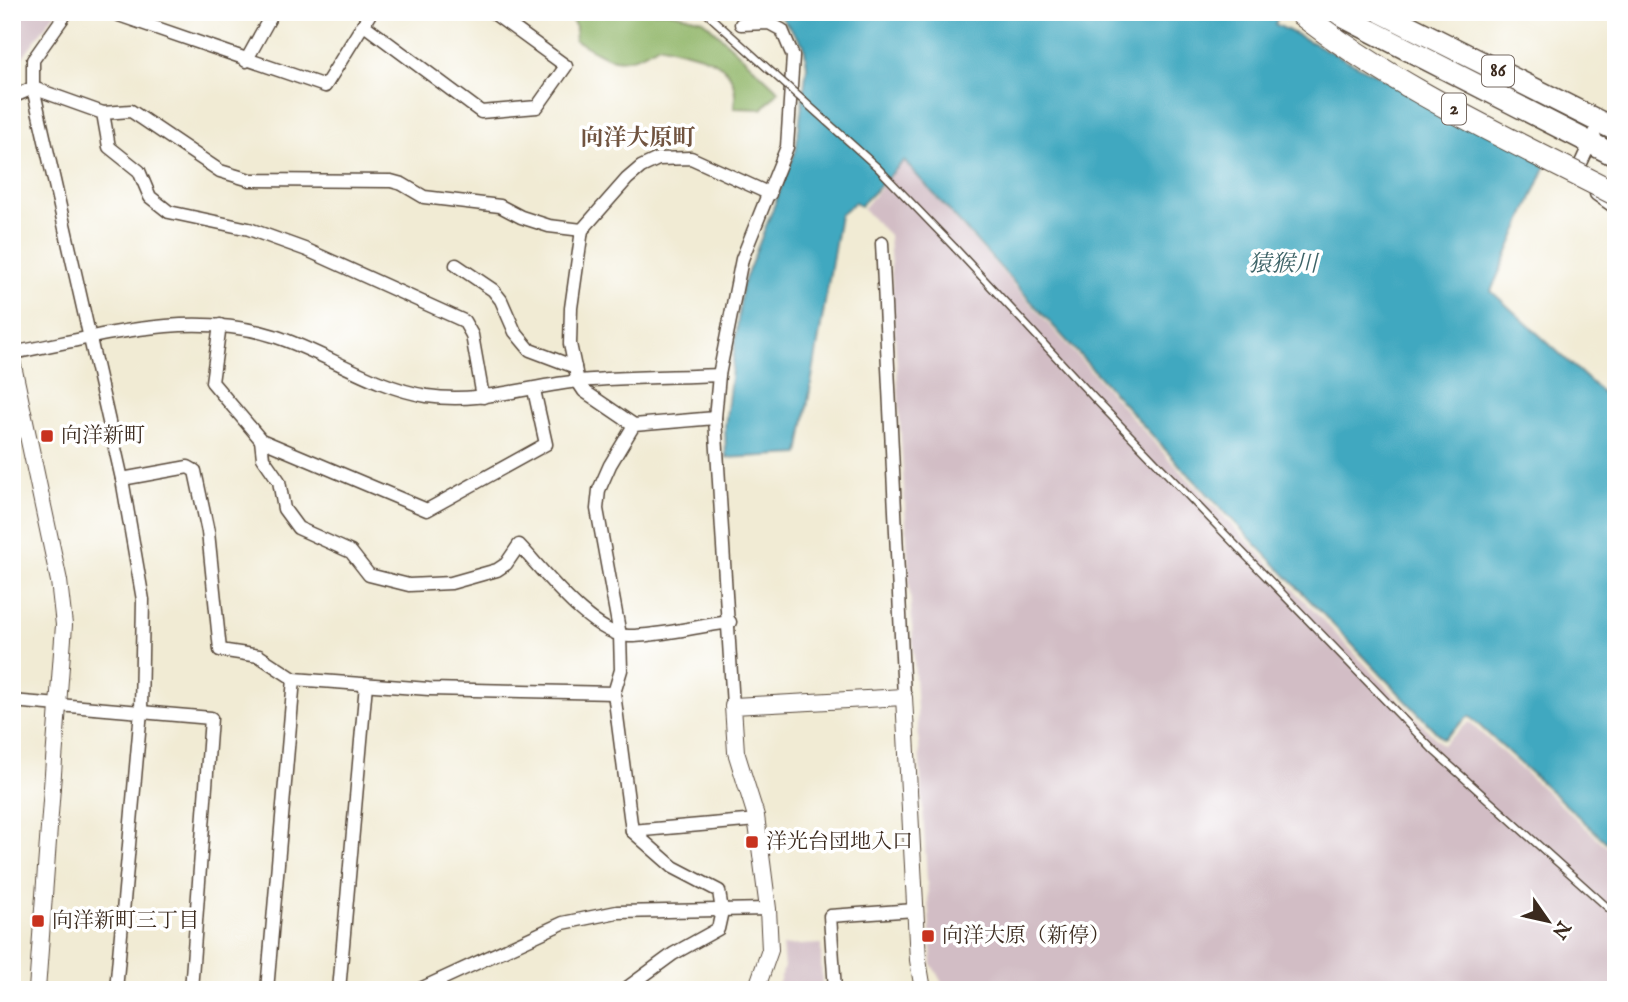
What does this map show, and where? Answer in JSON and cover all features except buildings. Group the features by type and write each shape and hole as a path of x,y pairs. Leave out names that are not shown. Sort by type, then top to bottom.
{"highway":[{"name":"2","path":"1299,12 1339,41 1427,94 1616,194"}],"main road":[{"name":"86","path":"1334,12 1616,156"},
{"name":"86","path":"1381,12 1608,126"}],"street":[{"path":"66,12 33,60 33,89 122,480 143,600 141,711 116,990"},
{"path":"110,12 246,61 326,86 371,12"},
{"path":"246,61 273,12"},
{"path":"365,25 481,112 537,107 566,66 492,12"},
{"path":"741,24 769,23 782,30 793,56 787,147 742,259 719,375 715,418 717,481 730,622 736,752 757,820 768,909 770,950 756,990"},
{"path":"12,97 33,89 103,113 131,111 220,171 250,180 391,181 424,197 500,206 521,217 549,226 582,230"},
{"path":"103,113 109,147 139,171 150,197 169,212 249,229 307,250 464,321 472,335 483,397"},
{"path":"1608,126 1590,143 1574,178 1616,208"},
{"path":"715,418 634,425 584,391 578,382 570,344 571,308 582,230 627,179 641,167 659,159 691,158 770,194"},
{"path":"881,243 918,960 925,987"},
{"path":"456,265 493,290 506,309 515,332 530,350 575,368"},
{"path":"12,353 162,324 220,325 276,337 393,389 430,396 483,397 578,382 719,375"},
{"path":"220,325 212,382 261,440 427,510 546,444 534,390"},
{"path":"12,361 59,581 64,625 37,990"},
{"path":"624,990 673,954 718,929 722,911 719,891 673,867 632,831 614,693 621,670 620,635 597,509 599,490 610,465 634,425"},
{"path":"261,440 263,458 279,481 284,509 298,528 351,552 369,575 409,585 451,583 497,570 506,564 519,545 580,609 599,625 620,635 730,622"},
{"path":"122,480 188,467 195,471 208,532 220,650 259,656 294,679 614,693"},
{"path":"267,990 294,679"},
{"path":"339,990 366,684"},
{"path":"733,706 904,697"},
{"path":"12,701 211,718 191,990"},
{"path":"632,831 757,820"},
{"path":"418,990 563,923 617,912 768,909"},
{"path":"835,990 830,916 915,909"}],"lane":[{"path":"705,12 877,167 1434,751 1616,915"}],"shaded area":[{"path":"12,12 56,12 22,58 19,80 12,86"},
{"path":"903,161 1168,458 1442,745 1469,722 1616,855 1616,990 946,990 932,965 889,235 863,209"},
{"path":"821,944 822,990 776,990 784,968 782,946"}],"green space":[{"path":"566,12 669,12 703,20 779,91 762,109 734,108 735,91 731,78 714,61 659,45 625,60 607,57 575,40 576,27"}],"water":[{"name":"猿猴川","path":"777,12 1280,12 1275,24 1548,161 1491,291 1616,405 1616,851 1469,716 1443,739 1172,457 904,161 860,206 855,202 840,215 799,454 726,458 725,426 742,287 796,150 807,66 804,45"}],"place":[{"name":"向洋新町","path":"47,436"},
{"name":"洋光台団地入口","path":"752,842"},
{"name":"向洋新町三丁目","path":"38,921"},
{"name":"向洋大原（新停）","path":"928,936"}],"district":[{"name":"向洋大原町","path":"638,138"}]}
